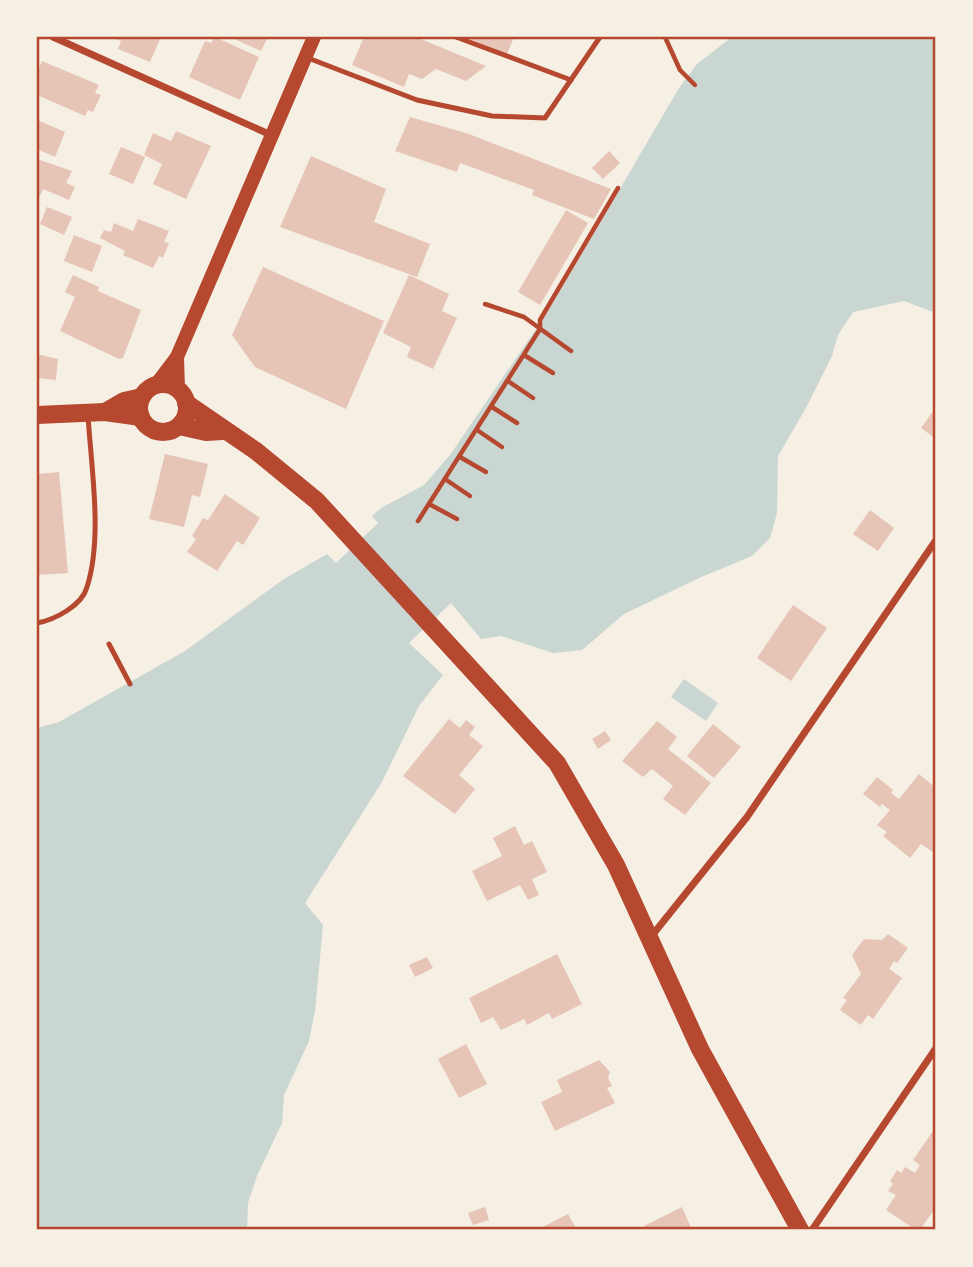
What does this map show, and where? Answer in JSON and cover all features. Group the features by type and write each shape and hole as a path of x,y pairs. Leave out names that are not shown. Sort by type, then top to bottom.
{"main road":[{"path":"141,417 148,391 177,357 314,37"},
{"path":"37,415 96,412 141,417 148,426 158,431 169,431 179,426 185,415 177,357"},
{"path":"96,412 167,384 222,431 256,452 317,501 557,763 616,865 700,1049 800,1230"},
{"path":"179,426 206,432 222,431"}],"street":[{"path":"53,37 271,135"},
{"path":"650,939 747,817 936,540"},
{"path":"812,1230 936,1048"}],"lane":[{"path":"456,37 571,80"},
{"path":"306,57 417,100 492,116 545,118 600,37"},
{"path":"37,624 60,617 87,590 95,529 96,412"},
{"path":"109,644 130,684"}],"path":[{"path":"665,37 680,70 695,85"},
{"path":"418,521 540,329 540,320 618,188"},
{"path":"485,303 524,317 571,351"},
{"path":"524,355 553,373"},
{"path":"508,381 533,398"},
{"path":"492,407 517,423"},
{"path":"477,429 502,447"},
{"path":"460,457 486,472"},
{"path":"445,479 470,496"},
{"path":"429,504 457,519"}],"shaded area":[{"path":"732,37 936,37 936,313 904,301 853,312 838,335 832,356 778,456 777,513 770,538 752,556 624,614 582,650 553,653 501,636 481,639 451,603 409,643 443,675 419,706 382,782 305,903 323,925 315,1011 309,1041 284,1095 282,1123 257,1176 248,1203 247,1230 39,1230 37,728 59,722 185,651 284,579 327,554 336,563 378,523 372,516 381,508 424,485 450,455 549,310 679,88 697,64"},
{"path":"684,679 718,703 706,721 671,697"}],"building":[{"path":"110,37 161,37 150,62 118,49 121,41"},
{"path":"215,37 259,57 240,100 189,77 205,41 211,43"},
{"path":"230,37 268,37 261,51"},
{"path":"364,37 416,37 486,66 466,81 436,69 422,79 409,74 404,87 352,65"},
{"path":"465,37 514,37 507,54"},
{"path":"42,61 99,85 95,93 101,95 93,112 88,110 85,116 37,95 37,73"},
{"path":"410,117 469,134 611,189 594,219 532,195 534,190 460,163 457,172 395,151"},
{"path":"37,120 65,132 55,157 37,149"},
{"path":"176,131 211,146 186,199 153,184 162,164 144,155 153,133 171,141"},
{"path":"121,147 145,157 133,184 109,174"},
{"path":"609,151 620,163 603,179 592,168"},
{"path":"311,156 386,189 374,222 430,244 417,277 280,227"},
{"path":"37,159 72,171 66,183 75,187 69,200 43,189 37,202"},
{"path":"47,207 72,217 64,235 40,224"},
{"path":"566,210 588,223 540,305 518,292"},
{"path":"138,219 169,231 164,242 169,243 163,258 159,256 153,268 123,255 125,251 100,238 104,230 111,232 114,223 133,231"},
{"path":"74,235 102,246 92,272 64,261"},
{"path":"263,267 384,321 346,409 255,367 232,335"},
{"path":"73,275 99,287 98,291 141,310 123,358 119,359 60,331 75,297 65,292"},
{"path":"409,275 449,294 442,311 457,318 433,369 407,357 411,347 383,333"},
{"path":"37,354 58,359 56,380 37,378"},
{"path":"936,407 936,439 921,428"},
{"path":"165,454 208,464 200,497 192,495 184,527 149,519"},
{"path":"59,472 68,573 37,575 37,474"},
{"path":"225,494 260,518 243,545 237,541 217,571 187,552 196,539 192,536 203,518 208,520"},
{"path":"870,510 894,528 878,551 853,534"},
{"path":"793,605 827,628 791,681 757,658"},
{"path":"449,719 460,728 466,720 475,727 469,735 483,746 459,775 475,789 455,814 403,776"},
{"path":"657,721 677,737 668,749 711,783 685,815 663,799 673,786 652,769 643,777 622,761"},
{"path":"713,724 741,747 714,778 687,756"},
{"path":"605,731 611,740 598,749 592,739"},
{"path":"919,774 936,788 936,854 921,844 910,858 883,836 887,832 877,825 890,810 882,804 880,807 863,794 877,777 893,790 891,793 899,799"},
{"path":"515,826 524,845 532,841 547,872 532,879 539,895 528,900 520,885 487,901 472,871 502,856 493,838"},
{"path":"888,934 908,948 889,969 902,978 873,1019 868,1015 861,1025 840,1010 847,1000 843,998 861,974 852,955 864,939 882,940"},
{"path":"557,954 582,1004 552,1019 549,1013 527,1025 524,1019 501,1030 493,1017 481,1023 469,998"},
{"path":"427,957 433,968 415,977 409,965"},
{"path":"466,1044 487,1084 459,1098 438,1059"},
{"path":"599,1060 610,1072 608,1078 612,1086 607,1088 615,1103 555,1131 541,1102 562,1092 557,1080"},
{"path":"933,1131 936,1134 936,1207 920,1230 916,1230 886,1210 896,1195 888,1191 893,1184 890,1181 897,1170 901,1173 905,1167 915,1173 920,1165 913,1160"},
{"path":"485,1207 489,1220 473,1225 468,1213"},
{"path":"682,1207 692,1230 646,1230 644,1226"},
{"path":"568,1214 577,1230 537,1230"}]}
